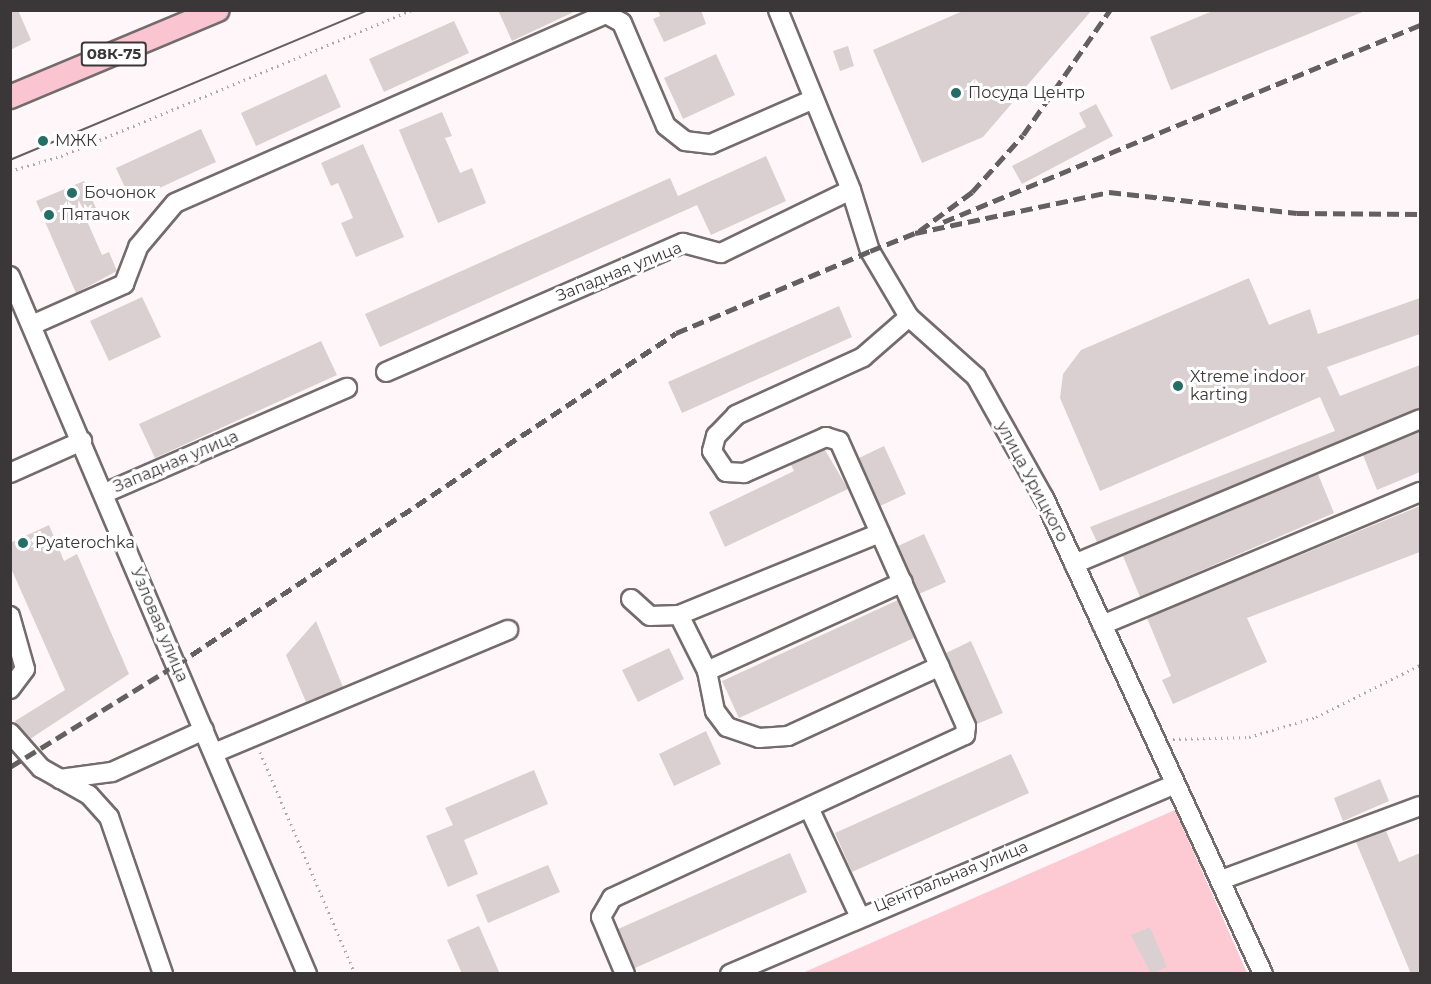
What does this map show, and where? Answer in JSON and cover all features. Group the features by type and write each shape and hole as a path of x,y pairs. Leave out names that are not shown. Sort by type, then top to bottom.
{"main road":[{"name":"08К-75","path":"10,97 218,10"}],"street":[{"name":"улица Урицкого","path":"778,10 851,190 870,251 909,317 976,377 1074,564 1263,974"},
{"path":"32,325 124,284 138,247 175,203 606,14 622,23 666,126 685,141 711,144 814,99"},
{"name":"Западная улица","path":"386,372 683,243 720,253 851,190"},
{"name":"Узловая улица","path":"10,276 105,493 307,974"},
{"path":"625,974 601,917 603,906 965,735 966,726 838,441 825,437 744,473 726,472 712,451 716,436 736,415 862,357 909,317"},
{"name":"Западная улица","path":"105,493 347,388"},
{"path":"1074,564 1420,418"},
{"path":"10,473 82,441"},
{"path":"1102,626 1420,492"},
{"path":"650,616 680,615 880,533"},
{"path":"707,671 903,582"},
{"path":"631,599 650,616 692,644"},
{"path":"680,615 707,671 715,711 727,727 759,738 788,736 940,666"},
{"path":"10,616 25,669 10,689"},
{"path":"214,753 508,630"},
{"path":"55,779 81,780 112,772 204,730"},
{"path":"10,733 55,779 89,795 109,817 163,974"},
{"name":"Центральная улица","path":"730,974 859,915 1174,785"},
{"path":"1221,880 1420,806"},
{"path":"810,810 859,915"}],"path":[{"path":"10,171 61,156 411,10"},
{"path":"1154,740 1249,737 1316,717 1420,665"},
{"path":"253,736 355,974"}],"shaded area":[{"path":"1175,810 1247,973 800,974"}],"building":[{"path":"10,10 18,10 31,40 10,50"},
{"path":"498,10 578,10 512,41"},
{"path":"658,10 701,10 706,24 664,42 653,19 660,16"},
{"name":"Посуда Центр","path":"965,10 1092,10 983,137 922,163 873,50"},
{"path":"1215,10 1365,11 1171,90 1150,37"},
{"path":"454,21 469,53 384,92 369,59"},
{"path":"848,46 854,66 840,71 833,51"},
{"path":"716,54 735,95 683,119 664,78"},
{"path":"326,74 341,107 256,146 241,113"},
{"path":"1096,104 1113,136 1022,184 1012,166 1086,127 1079,113"},
{"path":"442,112 452,136 445,138 460,173 472,168 486,203 438,223 399,130"},
{"path":"201,129 216,162 131,201 116,168"},
{"path":"363,144 404,237 356,257 341,223 353,218 338,183 331,186 321,163"},
{"path":"766,156 786,201 711,235 697,205 380,347 365,314 670,178 678,196"},
{"path":"84,181 99,215 87,221 102,255 109,252 117,271 76,293 36,201"},
{"name":"Xtreme indoor karting","path":"1249,278 1269,325 1310,309 1318,334 1420,298 1420,334 1327,367 1340,396 1420,365 1420,408 1097,542 1090,527 1335,431 1320,397 1100,491 1060,398 1063,374 1081,350"},
{"path":"142,297 161,337 109,361 90,321"},
{"path":"839,306 852,337 682,413 668,382"},
{"path":"321,341 337,375 155,458 139,424"},
{"path":"1420,431 1420,472 1377,490 1363,455"},
{"path":"884,446 906,494 880,506 859,458"},
{"path":"825,450 848,489 725,547 709,512 794,471 791,465"},
{"path":"1318,474 1334,513 1140,597 1123,556"},
{"path":"1420,506 1420,552 1247,618 1267,662 1173,704 1162,680 1171,676 1147,618"},
{"path":"49,525 64,561 77,554 129,674 30,739 15,721 65,690 10,566 10,543"},
{"path":"924,534 946,582 919,594 898,546"},
{"path":"898,600 914,638 739,718 722,681"},
{"path":"316,621 343,687 306,702 286,655"},
{"path":"971,641 1003,713 977,724 946,653"},
{"path":"669,648 684,679 638,702 622,670"},
{"path":"706,731 721,764 674,786 659,754"},
{"path":"1011,754 1029,793 852,872 835,833"},
{"path":"534,770 548,804 464,840 478,874 448,887 426,836 453,825 445,808"},
{"path":"1380,779 1389,801 1343,821 1334,798"},
{"path":"1386,831 1399,862 1420,853 1420,974 1411,974 1356,842"},
{"path":"790,853 807,892 635,968 618,929"},
{"path":"548,865 560,892 488,923 476,895"},
{"path":"479,926 500,974 462,974 447,940"},
{"path":"1150,927 1167,967 1151,974 1131,935"}],"tram line":[{"path":"10,160 368,10"}],"railway":[{"path":"919,231 972,192 1023,135 1110,10"},
{"path":"943,222 1420,25"},
{"path":"10,767 176,665 676,333 915,233 1109,192 1297,213 1420,214"}],"place":[{"name":"Посуда Центр","path":"956,93"},
{"name":"МЖК","path":"43,141"},
{"name":"Бочонок","path":"72,193"},
{"name":"Пятачок","path":"49,215"},
{"name":"Xtreme indoor karting","path":"1178,386"},
{"name":"Pyaterochka","path":"23,543"}]}
